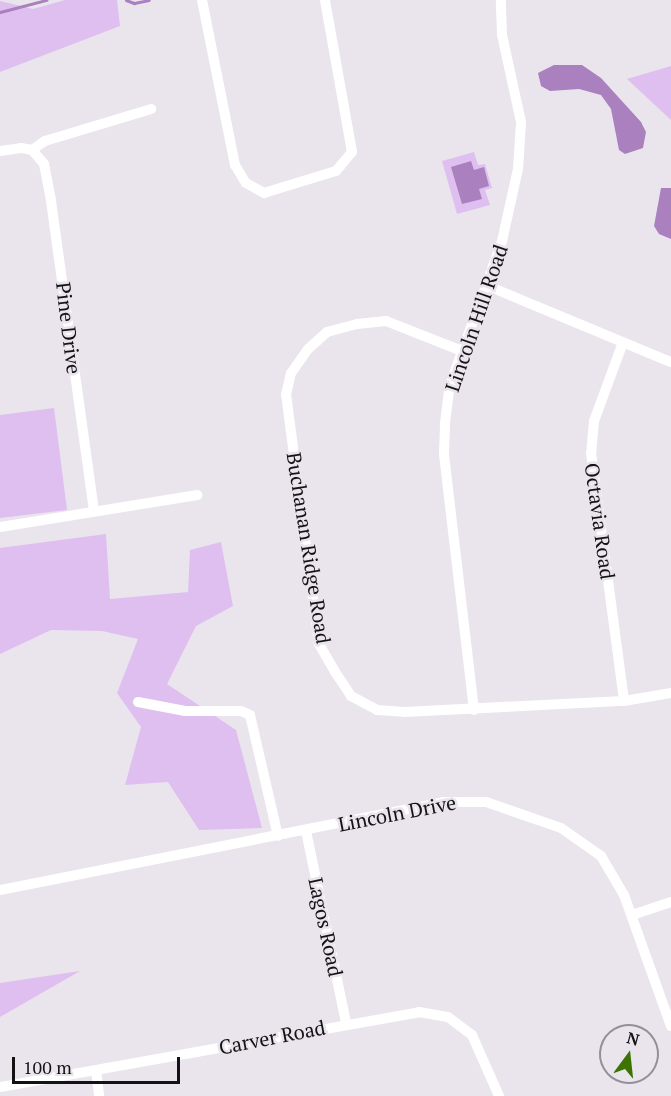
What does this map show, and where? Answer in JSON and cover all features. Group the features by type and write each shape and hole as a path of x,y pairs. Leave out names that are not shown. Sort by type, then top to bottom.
{"street":[{"path":"202,0 235,165 246,183 264,193 336,171 352,152 325,0"},
{"name":"Lincoln Hill Road","path":"474,710 444,454 450,385 488,286 512,204 520,122 502,34 501,0"},
{"path":"0,151 32,150 45,141 151,109"},
{"name":"Pine Drive","path":"32,150 44,164 51,201 94,511"},
{"path":"488,286 622,345 671,362"},
{"name":"Buchanan Ridge Road","path":"462,351 386,321 357,324 327,332 308,349 291,373 286,394 319,644 334,672 351,696 376,710 474,710 624,701 671,693"},
{"name":"Octavia Road","path":"622,345 594,421 591,453 624,701"},
{"path":"0,528 197,495"},
{"path":"138,702 185,711 241,711 250,716 255,724 278,836"},
{"name":"Lincoln Drive","path":"0,890 455,801 500,805 561,828 584,841 608,866 632,915 671,1026"},
{"name":"Lagos Road","path":"306,831 346,1023"},
{"path":"632,915 671,902"},
{"name":"Carver Road","path":"0,1087 346,1023 419,1012 448,1017 464,1026 481,1047 499,1096"},
{"path":"96,1070 99,1096"}],"shaded area":[{"path":"65,0 117,0 120,26 0,72 0,1 33,9"},
{"path":"554,65 582,65 601,78 641,122 646,132 643,148 625,154 619,150 611,109 601,95 579,89 550,91 541,86 538,73"},
{"path":"671,66 671,120 627,79"},
{"path":"474,152 478,165 485,164 492,188 485,190 490,205 457,214 442,161"},
{"path":"471,161 474,170 484,167 489,186 479,189 482,199 462,204 451,167"},
{"path":"661,188 671,188 671,239 659,234 654,226"},
{"path":"54,408 67,510 0,518 0,415"},
{"path":"106,534 110,599 188,592 190,550 221,542 233,606 196,626 167,684 236,730 262,828 199,830 168,782 125,785 141,727 117,693 138,639 102,631 51,630 0,654 0,548"},
{"path":"80,971 0,1017 0,983"}],"waterway":[{"path":"0,12 46,0"},
{"path":"126,0 134,3 149,0"}]}
